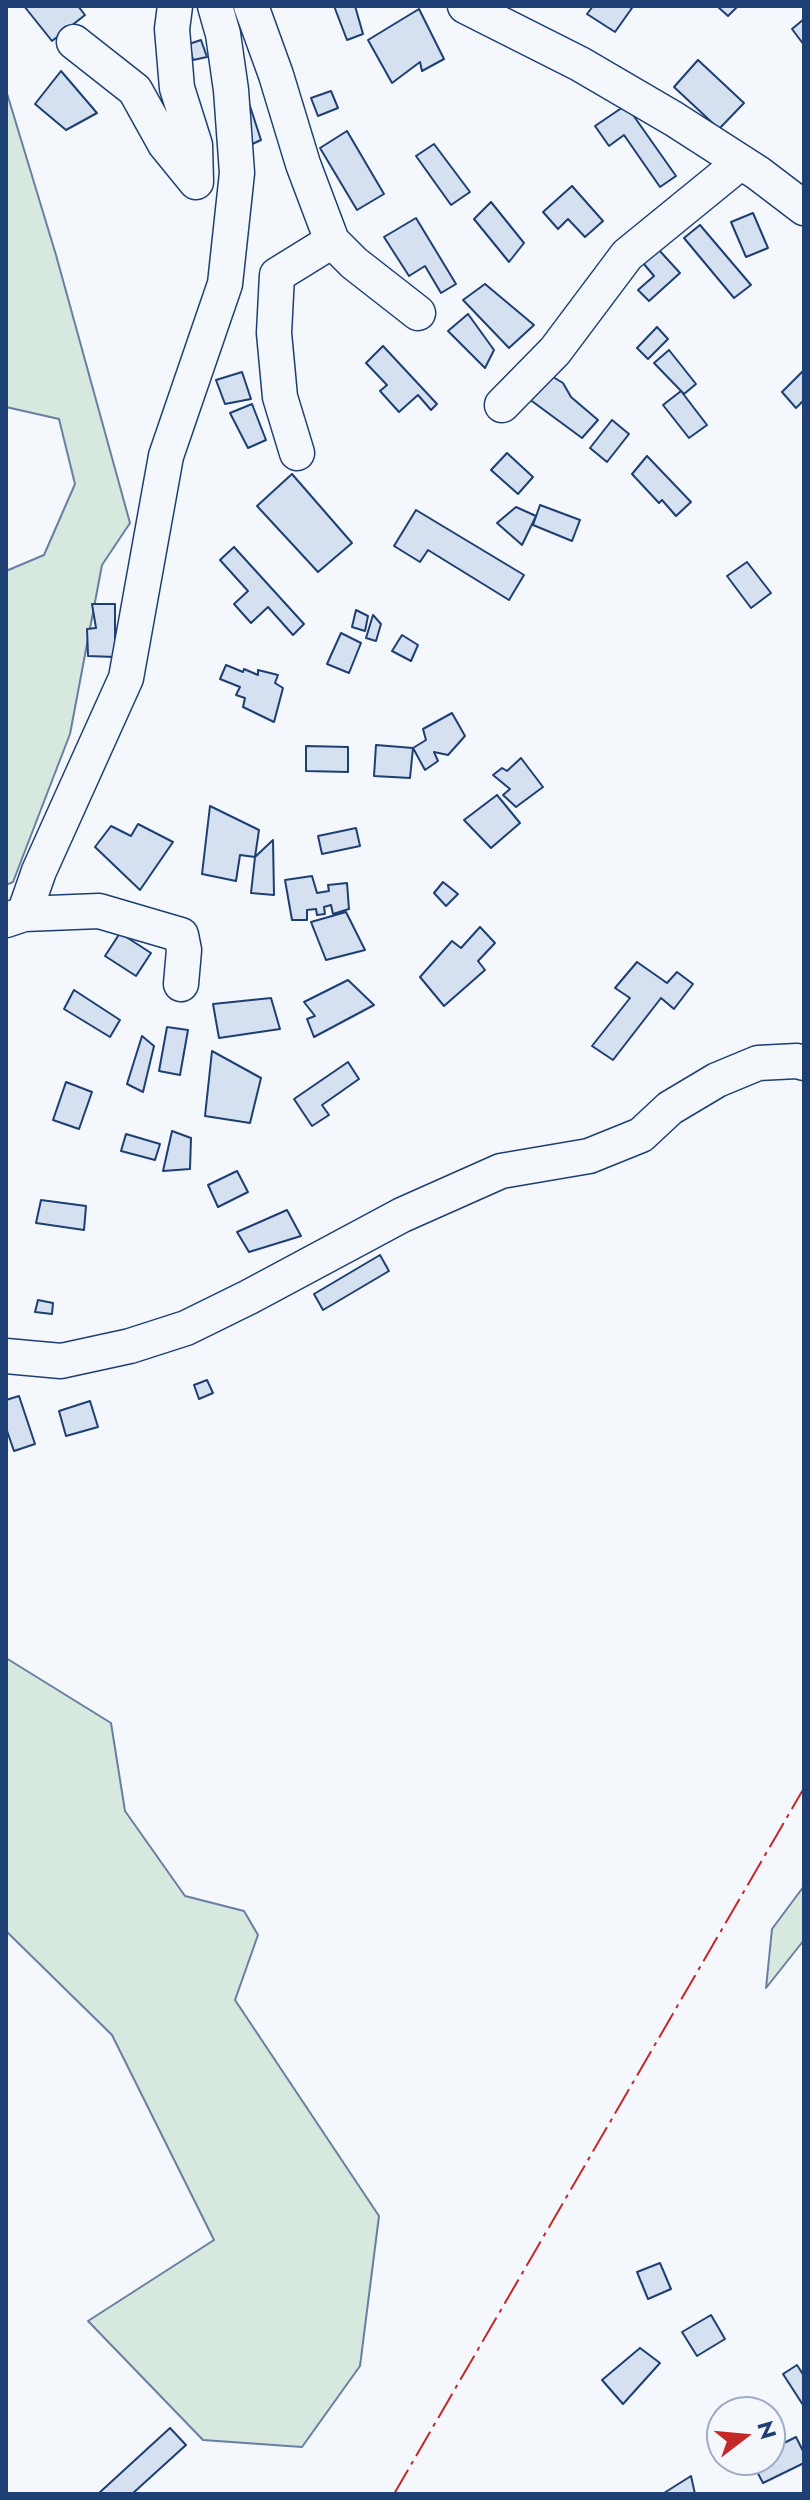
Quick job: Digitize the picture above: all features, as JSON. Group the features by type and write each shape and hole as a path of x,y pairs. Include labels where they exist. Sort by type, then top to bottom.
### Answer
{"street":[{"path":"74,42 135,90 165,144 196,182 195,145 177,88 172,29 175,6"},
{"path":"15,917 126,678 166,456 225,284 237,173 231,90 223,34 215,6"},
{"path":"251,6 332,241 354,263 418,313"},
{"path":"465,6 580,64 674,119 804,208"},
{"path":"502,405 555,351 627,255 741,162"},
{"path":"297,453 280,397 274,333 277,275 332,241"},
{"path":"15,917 99,911 181,935 184,950 181,984"},
{"path":"7,1340 111,1351 186,1328 402,1215 501,1171 589,1156 641,1135 670,1108 717,1080 758,1063 804,1063"}],"shaded area":[{"path":"6,90 56,255 130,523 102,565 70,734 13,882 6,885 6,571 44,555 75,484 59,419 6,407"},
{"path":"6,1658 111,1723 125,1811 185,1896 244,1911 258,1935 235,2000 379,2216 360,2366 302,2447 203,2440 88,2321 214,2240 112,2035 6,1931"},
{"path":"804,1886 804,1940 766,1988 772,1929"}],"building":[{"path":"24,6 78,6 85,15 52,41"},
{"path":"334,6 355,6 363,34 347,40"},
{"path":"593,6 632,8 615,32 587,14"},
{"path":"717,6 738,6 728,16"},
{"path":"419,9 444,59 422,71 420,62 392,83 368,40"},
{"path":"804,19 804,45 792,29"},
{"path":"201,40 207,57 193,60 189,44"},
{"path":"698,60 744,103 719,129 674,87"},
{"path":"61,71 97,113 66,130 35,104"},
{"path":"331,91 338,108 318,116 311,98"},
{"path":"248,100 261,140 235,152"},
{"path":"626,105 676,176 660,187 624,135 609,146 595,126"},
{"path":"347,131 384,194 357,210 320,148"},
{"path":"434,144 470,192 451,205 416,156"},
{"path":"572,186 603,221 585,237 568,219 558,229 543,212"},
{"path":"491,202 524,243 509,262 474,219"},
{"path":"753,213 768,248 746,257 731,222"},
{"path":"416,218 456,284 441,293 425,266 409,276 384,237"},
{"path":"700,225 751,285 734,298 684,238"},
{"path":"658,249 680,273 649,301 638,290 654,276 643,263"},
{"path":"485,284 534,325 509,348 463,300"},
{"path":"468,314 494,350 485,368 448,331"},
{"path":"657,327 668,339 648,359 637,348"},
{"path":"383,346 437,404 431,410 418,395 399,412 380,391 387,385 366,363"},
{"path":"669,350 696,384 684,394 654,363"},
{"path":"804,370 804,400 796,408 782,392"},
{"path":"242,372 251,399 225,404 216,380"},
{"path":"545,372 563,383 571,397 598,420 582,438 525,396"},
{"path":"681,391 707,425 689,438 663,405"},
{"path":"252,404 266,440 248,448 230,413"},
{"path":"612,420 629,434 607,462 590,448"},
{"path":"507,453 533,477 518,494 491,470"},
{"path":"647,456 691,502 676,516 632,474"},
{"path":"292,474 352,543 318,572 257,506"},
{"path":"540,505 580,520 572,541 533,525"},
{"path":"516,507 536,516 522,545 497,523"},
{"path":"416,510 524,575 509,600 428,550 420,562 394,546"},
{"path":"234,547 304,624 293,635 268,607 251,623 234,604 248,591 220,560"},
{"path":"747,562 771,593 751,608 727,576"},
{"path":"92,604 115,604 115,657 88,656 87,629 96,628"},
{"path":"356,610 368,616 365,631 352,627"},
{"path":"373,615 381,624 376,641 366,638"},
{"path":"341,633 361,643 349,673 327,664"},
{"path":"402,635 418,645 411,661 392,651"},
{"path":"226,665 258,675 258,670 278,675 275,683 283,688 274,722 243,707 245,698 236,695 240,687 220,679"},
{"path":"452,713 465,736 448,755 434,752 438,761 425,770 413,748 426,740 423,729"},
{"path":"376,745 413,748 410,778 374,776"},
{"path":"306,746 348,747 348,772 306,771"},
{"path":"521,758 543,787 516,807 503,795 510,789 493,775 502,768 507,771"},
{"path":"497,795 520,823 491,848 464,820"},
{"path":"210,806 259,830 255,857 240,855 236,881 202,874"},
{"path":"138,824 173,842 140,890 95,847 111,826 131,836"},
{"path":"356,828 360,846 322,854 318,836"},
{"path":"273,840 274,895 251,893 255,857"},
{"path":"312,876 317,893 329,891 328,885 347,883 349,909 333,914 331,905 324,907 325,914 317,915 316,909 307,910 307,920 292,920 285,880"},
{"path":"443,882 458,894 446,906 434,893"},
{"path":"346,912 365,950 326,960 311,922"},
{"path":"480,927 495,943 478,961 485,970 444,1006 420,977 452,941 461,948"},
{"path":"120,933 151,953 136,976 105,956"},
{"path":"637,962 667,983 677,972 693,984 674,1009 661,998 613,1060 592,1046 630,998 615,988"},
{"path":"348,980 374,1005 314,1037 307,1019 315,1016 304,1002"},
{"path":"74,990 120,1020 110,1037 64,1009"},
{"path":"271,998 280,1029 219,1038 213,1004"},
{"path":"167,1027 188,1030 180,1075 159,1071"},
{"path":"142,1036 154,1046 143,1092 127,1084"},
{"path":"212,1051 261,1078 250,1123 205,1116"},
{"path":"348,1062 359,1079 322,1105 329,1115 312,1126 294,1099"},
{"path":"66,1082 92,1092 79,1129 53,1120"},
{"path":"172,1131 191,1138 190,1169 163,1171"},
{"path":"126,1134 160,1144 155,1160 121,1151"},
{"path":"237,1171 248,1192 218,1207 208,1185"},
{"path":"41,1200 86,1206 84,1230 36,1223"},
{"path":"287,1210 301,1236 249,1252 237,1232"},
{"path":"380,1255 389,1271 323,1310 314,1294"},
{"path":"38,1300 53,1303 52,1314 35,1312"},
{"path":"207,1380 213,1393 199,1399 194,1385"},
{"path":"19,1396 35,1444 14,1451 6,1428 6,1400"},
{"path":"90,1401 98,1427 66,1436 59,1411"},
{"path":"660,2263 671,2289 648,2299 637,2272"},
{"path":"711,2315 725,2339 697,2356 682,2332"},
{"path":"640,2348 660,2363 623,2404 602,2380"},
{"path":"797,2365 804,2376 803,2405 783,2374"},
{"path":"170,2428 186,2445 132,2494 98,2494"},
{"path":"796,2437 804,2453 804,2463 786,2472 786,2442"},
{"path":"691,2476 695,2494 664,2494 664,2493"},
{"path":"759,2476 777,2476 763,2483"}],"power":[{"path":"394,2494 804,1788"}]}
